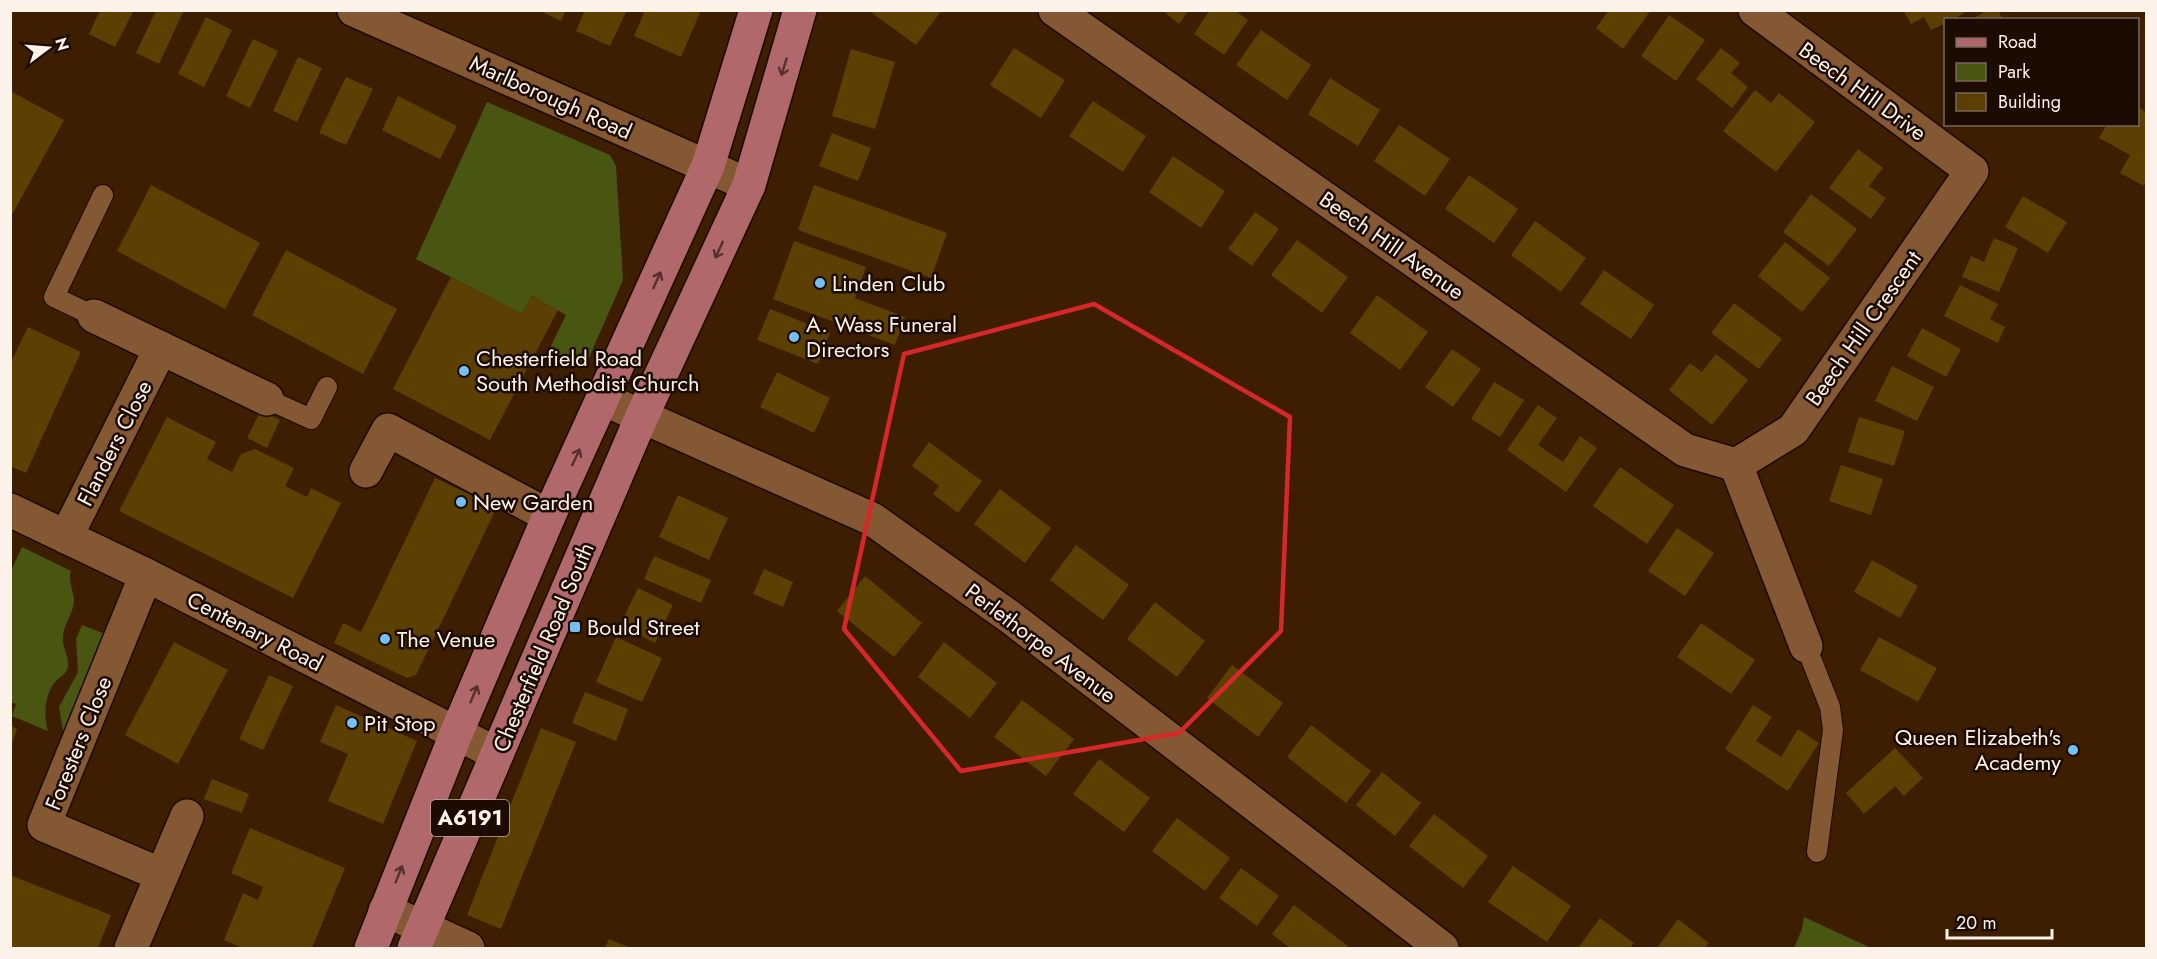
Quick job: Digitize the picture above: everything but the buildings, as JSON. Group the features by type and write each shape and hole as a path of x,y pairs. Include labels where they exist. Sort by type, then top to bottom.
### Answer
{"main road":[{"name":"Chesterfield Road South","path":"371,948 456,734 549,516 708,166 756,10"},
{"name":"Chesterfield Road South","path":"418,938 642,416 749,184 800,10"}],"street":[{"name":"Marlborough Road","path":"354,10 749,184"},
{"name":"Beech Hill Avenue","path":"1055,10 1685,450 1736,465"},
{"name":"Beech Hill Drive","path":"1755,10 1972,171"},
{"name":"Beech Hill Crescent","path":"1736,465 1793,430 1972,171"},
{"path":"94,316 267,399"},
{"name":"Flanders Close","path":"66,537 161,348"},
{"name":"Perlethorpe Avenue","path":"603,399 872,519 1010,617 1442,948"},
{"path":"366,471 388,430 549,516"},
{"path":"1736,465 1806,646"},
{"name":"Centenary Road","path":"10,510 146,575 497,754"},
{"name":"Foresters Close","path":"146,575 44,825 162,875"},
{"path":"131,948 187,816"},
{"path":"385,910 418,938 468,948"}],"lane":[{"path":"94,316 54,297 103,195"},
{"path":"267,399 311,419 327,387"},
{"path":"1806,646 1830,707 1833,730 1817,852"}],"highlighted area":[{"path":"1094,304 1290,417 1281,631 1179,733 961,771 844,629 904,354"}],"green space":[{"path":"487,102 610,155 616,166 623,280 584,369 549,350 566,315 532,296 522,314 416,259"},
{"path":"22,547 71,571 74,603 63,638 68,668 51,687 49,693 46,713 48,731 12,716 16,704 10,702 11,571"},
{"path":"82,625 105,634 64,737 59,707 78,672 76,639"},
{"path":"1804,917 1871,948 1794,948"}],"place":[{"name":"Linden Club","path":"820,283"},
{"name":"A. Wass Funeral Directors","path":"794,337"},
{"name":"Chesterfield Road South Methodist Church","path":"464,371"},
{"name":"New Garden","path":"461,502"},
{"name":"Bould Street","path":"575,627"},
{"name":"The Venue","path":"385,639"},
{"name":"Pit Stop","path":"352,723"},
{"name":"Queen Elizabeth's Academy","path":"2073,750"}]}
